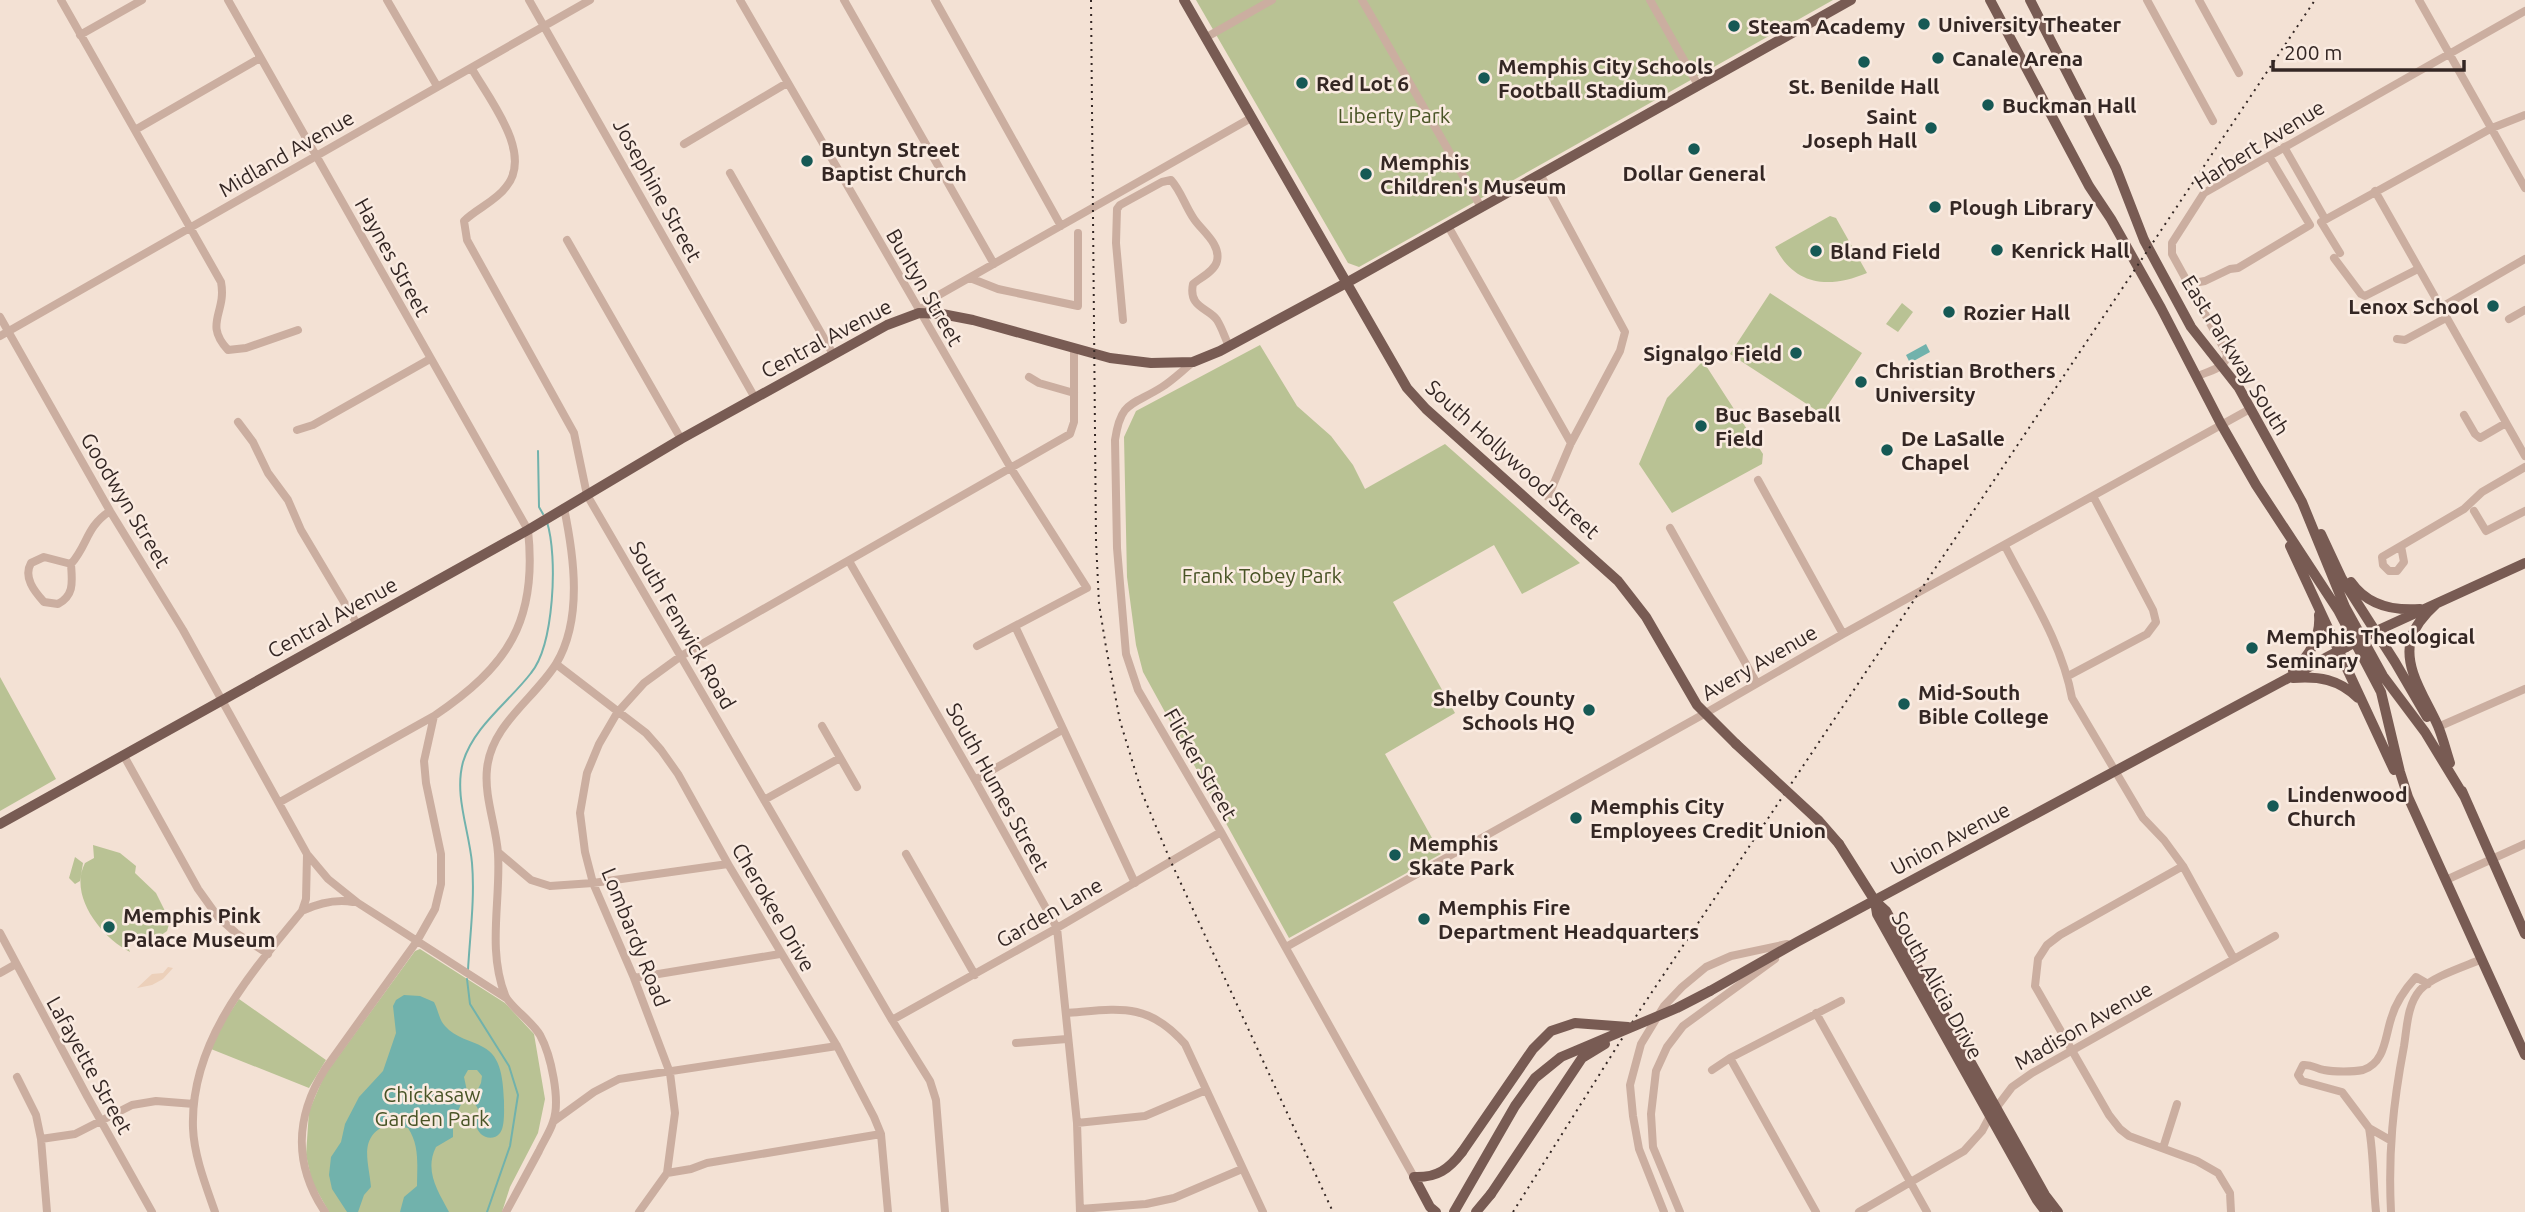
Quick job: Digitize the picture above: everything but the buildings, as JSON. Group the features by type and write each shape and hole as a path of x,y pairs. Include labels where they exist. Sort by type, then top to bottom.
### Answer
{"main road":[{"name":"South Hollywood Street","path":"1184,0 1407,388 1426,410 1618,581 1646,617 1704,714 1819,821 1839,844 1875,901"},
{"name":"Central Avenue","path":"0,824 528,530 681,439 887,325 919,313 942,314 1110,358 1151,363 1193,362 1229,346 1348,282 1851,0"},
{"name":"East Parkway South","path":"1990,0 2090,186 2198,376 2221,424 2276,517 2327,591 2381,692 2399,772 2408,797"},
{"name":"East Parkway South","path":"2030,0 2116,168 2144,240 2191,327 2223,366 2250,408 2302,502 2334,586 2345,607 2384,676 2425,732 2464,796"},
{"path":"2302,502 2357,591 2382,606 2408,610 2431,606"},
{"path":"2276,517 2317,604 2342,648 2362,702 2525,1055"},
{"path":"2326,542 2342,579 2373,633 2416,698 2451,764"},
{"name":"Union Avenue","path":"1454,1212 1515,1106 1535,1078 1561,1057 1710,991 2342,648 2525,563"},
{"path":"2286,678 2302,663 2318,634 2317,604"},
{"path":"2431,606 2411,638 2409,653 2412,670 2525,933"},
{"path":"2286,678 2322,677 2338,682 2362,702"},
{"name":"South Alicia Drive","path":"1875,901 1877,914 2007,1136"},
{"path":"1436,1212 1430,1207 1415,1177 1440,1173 1453,1163 1533,1049 1551,1031 1575,1023 1631,1027"},
{"path":"1476,1212 1492,1194 1582,1058 1631,1027"},
{"path":"2007,1136 2037,1200 2046,1212"},
{"path":"2007,1136 2058,1212"}],"street":[{"path":"61,0 221,282 223,295 215,326 217,338 228,350 246,348 298,330"},
{"path":"80,34 142,0"},
{"name":"Haynes Street","path":"228,0 528,530"},
{"path":"387,0 437,86"},
{"name":"Josephine Street","path":"529,0 755,398"},
{"name":"Midland Avenue","path":"4,333 590,0"},
{"name":"Buntyn Street","path":"740,0 919,313 1012,470 1087,588 1015,626"},
{"path":"844,0 994,264"},
{"path":"935,0 1061,226"},
{"path":"1205,38 1272,0"},
{"path":"1362,0 1481,207"},
{"path":"1650,0 1698,85"},
{"path":"2147,0 2213,121"},
{"path":"2199,0 2239,73"},
{"path":"2420,0 2525,188"},
{"name":"Harbert Avenue","path":"2223,366 2227,354 2172,254 2172,243 2204,193 2525,11"},
{"path":"135,130 260,58"},
{"name":"South Fenwick Road","path":"472,69 507,129 514,148 515,171 506,188 464,221 467,240 574,433 587,495 930,1081 936,1100 945,1212"},
{"path":"684,144 787,83"},
{"path":"2323,220 2493,128 2525,115"},
{"path":"919,313 930,300 1251,118"},
{"path":"2284,147 2323,220 2337,256 2361,295 2365,296 2418,269"},
{"path":"2188,284 2206,281 2238,268 2310,225 2269,156"},
{"path":"730,173 833,354"},
{"path":"1540,174 1625,332 1620,351 1571,443 1548,497"},
{"path":"1123,320 1115,243 1118,209 1120,205 1162,182 1171,180 1216,250 1214,267 1193,284 1192,290 1199,307 1216,317 1229,346"},
{"path":"2375,191 2525,456"},
{"path":"1448,226 1571,443"},
{"path":"970,278 998,289 1078,306 1077,233"},
{"path":"567,240 681,439"},
{"path":"2440,308 2525,259"},
{"path":"2509,319 2525,310"},
{"name":"Goodwyn Street","path":"0,317 4,333 183,630 307,854"},
{"path":"2397,339 2405,340 2446,318"},
{"path":"1029,377 1039,383 1074,393 1074,349"},
{"path":"297,430 313,425 430,359"},
{"name":"Flicker Street","path":"1193,362 1163,387 1126,406 1117,423 1117,548 1126,654 1138,690 1415,1177"},
{"path":"2198,376 2223,366"},
{"name":"Lombardy Road","path":"639,1212 667,1173 675,1114 670,1073 634,978 593,883 585,852 580,813 587,773 599,744 617,713 644,683 681,656 1012,470 1070,433 1074,422 1074,393"},
{"name":"Avery Avenue","path":"1286,947 2250,408"},
{"path":"2464,415 2480,438 2506,423"},
{"path":"238,422 253,442 268,473 288,500 301,530 357,624"},
{"path":"2401,546 2464,509 2482,492 2525,467"},
{"path":"1758,480 1843,634"},
{"path":"2068,676 2147,634 2156,622 2153,610 2093,496"},
{"path":"506,998 498,965 494,930 498,852 486,770 492,746 504,727 556,664 568,635 573,601 571,539 564,508"},
{"path":"71,564 44,557 31,563 27,571 29,580 44,602 58,604 70,594 71,564 93,524 110,510"},
{"path":"2474,511 2486,531 2525,511"},
{"path":"1670,528 1756,682"},
{"path":"280,802 434,716 464,696 490,673 509,646 525,611 530,579 528,530"},
{"path":"2004,546 2057,646 2073,698 2143,818 2183,866 2234,959"},
{"name":"South Humes Street","path":"849,561 975,780 1056,928 1077,1123 1080,1210"},
{"path":"977,646 1015,626 1135,883"},
{"name":"Cherokee Drive","path":"556,664 646,733 678,774 780,954 837,1046 881,1134 888,1212"},
{"path":"2438,727 2525,689"},
{"path":"325,1212 306,1177 301,1145 304,1114 311,1091 333,1056 417,941 435,909 441,884 441,854 424,761 434,716"},
{"path":"822,726 857,787"},
{"path":"975,780 1062,730"},
{"path":"124,756 198,889 218,917 236,933 268,954"},
{"path":"764,800 840,758"},
{"name":"Garden Lane","path":"892,1020 975,975 1221,832"},
{"path":"2446,880 2525,844"},
{"path":"498,852 531,880 550,887 728,864"},
{"path":"307,854 328,879 358,903 506,998 522,1013 539,1033 552,1062 554,1121"},
{"path":"215,1212 197,1155 193,1130 194,1104 202,1061 213,1035 232,1004 302,911 307,890 307,854"},
{"path":"906,854 975,975"},
{"path":"2183,866 2060,935 2047,945 2038,959 2035,986 2119,1129 2136,1139 2206,1165 2218,1173 2230,1192 2231,1212"},
{"path":"302,911 333,901 358,903"},
{"name":"Lafayette Street","path":"0,933 100,1121 152,1212"},
{"name":"Madison Avenue","path":"1859,1212 1965,1151 2012,1087 2072,1049 2275,936"},
{"path":"1680,1212 1653,1147 1651,1114 1656,1071 1667,1047 1683,1026 1797,942"},
{"path":"1664,1212 1639,1149 1633,1116 1630,1085 1641,1044 1664,1006 1682,986 1706,967 1731,956 1797,942"},
{"path":"634,978 780,954"},
{"path":"2392,1212 2390,1140 2393,1102 2409,1012 2420,990 2428,984 2482,959"},
{"path":"0,973 16,964"},
{"path":"2390,1140 2369,1128 2342,1092 2302,1081 2298,1075 2299,1070 2303,1065 2309,1064 2324,1070 2361,1070 2371,1065 2384,1047 2391,1017 2408,985 2416,977 2428,984"},
{"path":"1712,1070 1841,1000"},
{"path":"1066,1013 1116,1010 1141,1012 1168,1026 1185,1044 1263,1212"},
{"path":"1816,1013 1927,1212"},
{"path":"1016,1043 1067,1039"},
{"path":"506,1212 554,1121 594,1092 619,1079 837,1046"},
{"path":"1730,1058 1816,1212"},
{"path":"17,1077 36,1115 41,1139 47,1212"},
{"path":"1077,1123 1145,1116 1170,1108 1206,1090"},
{"path":"41,1139 75,1134 132,1105 156,1101 194,1104"},
{"path":"2163,1148 2177,1104"},
{"path":"1633,1116 1651,1114"},
{"path":"2369,1128 2376,1212"},
{"path":"667,1173 707,1163 881,1134"},
{"path":"1080,1210 1146,1204 1174,1198 1242,1169"}],"green space":[{"name":"Liberty Park","path":"1196,0 1833,0 1359,267 1348,263"},
{"name":"Bland Field","path":"1830,216 1836,218 1867,273 1839,281 1814,281 1792,270 1783,260 1775,247"},
{"name":"Signalgo Field","path":"1770,293 1862,353 1822,414 1730,354"},
{"path":"1902,303 1913,312 1898,332 1886,324"},
{"name":"Frank Tobey Park","path":"1260,345 1297,406 1331,436 1353,465 1365,489 1445,444 1580,563 1522,594 1494,545 1393,602 1455,713 1385,754 1441,854 1289,938 1143,672 1136,645 1127,577 1124,437 1136,411"},
{"name":"Buc Baseball Field","path":"1703,361 1763,454 1762,464 1672,513 1639,464 1667,398"},
{"path":"0,677 56,779 0,811"},
{"path":"93,845 120,853 136,866 135,873 156,893 170,921 167,931 147,945 143,939 134,940 128,947 130,952 109,937 91,915 84,902 81,876 85,863 94,858"},
{"path":"75,857 83,863 80,881 75,884 69,878"},
{"name":"Chickasaw Garden Park","path":"420,949 505,1003 534,1034 545,1099 538,1133 510,1187 502,1212 329,1212 312,1182 306,1155 309,1111 324,1076 415,951"},
{"path":"239,999 326,1060 309,1088 211,1049 223,1023"}],"shaded area":[{"path":"168,967 173,968 163,979 137,988 152,974 163,973"}],"water":[{"path":"1926,344 1930,352 1910,363 1906,355"},
{"path":"404,995 420,996 434,1002 441,1021 449,1030 483,1047 494,1057 503,1086 503,1127 497,1136 489,1138 479,1132 476,1119 479,1118 479,1111 473,1099 482,1076 477,1070 468,1070 464,1077 467,1091 453,1122 453,1137 436,1147 431,1164 434,1181 449,1212 400,1212 404,1197 417,1186 416,1149 408,1128 389,1124 372,1135 369,1143 367,1159 371,1187 364,1195 358,1212 347,1212 332,1189 329,1175 331,1157 341,1142 345,1124 359,1097 383,1071 396,1033 393,1006 396,1000"}],"waterway":[{"path":"538,451 539,507 543,514"},
{"path":"468,970 473,876 461,800 463,762 475,737 531,673 545,643 553,578 547,522"},
{"path":"467,979 470,1004 509,1066 518,1095 510,1146 487,1212"}],"railway":[{"path":"1091,0 1096,541 1099,604 1120,721 1142,793 1171,862 1333,1212"},
{"path":"1513,1212 1640,1010 2315,0"}],"place":[{"name":"University Theater","path":"1924,24"},
{"name":"Steam Academy","path":"1734,26"},
{"name":"Canale Arena","path":"1938,58"},
{"name":"St. Benilde Hall","path":"1864,62"},
{"name":"Memphis City Schools Football Stadium","path":"1484,78"},
{"name":"Red Lot 6","path":"1302,83"},
{"name":"Buckman Hall","path":"1988,105"},
{"name":"Saint Joseph Hall","path":"1931,128"},
{"name":"Dollar General","path":"1694,149"},
{"name":"Buntyn Street Baptist Church","path":"807,161"},
{"name":"Memphis Children's Museum","path":"1366,174"},
{"name":"Plough Library","path":"1935,207"},
{"name":"Kenrick Hall","path":"1997,250"},
{"name":"Bland Field","path":"1816,251"},
{"name":"Lenox School","path":"2493,306"},
{"name":"Rozier Hall","path":"1949,312"},
{"name":"Signalgo Field","path":"1796,353"},
{"name":"Christian Brothers University","path":"1861,382"},
{"name":"Buc Baseball Field","path":"1701,426"},
{"name":"De LaSalle Chapel","path":"1887,450"},
{"name":"Memphis Theological Seminary","path":"2252,648"},
{"name":"Mid-South Bible College","path":"1904,704"},
{"name":"Shelby County Schools HQ","path":"1589,710"},
{"name":"Lindenwood Church","path":"2273,806"},
{"name":"Memphis City Employees Credit Union","path":"1576,818"},
{"name":"Memphis Skate Park","path":"1395,855"},
{"name":"Memphis Fire Department Headquarters","path":"1424,919"},
{"name":"Memphis Pink Palace Museum","path":"109,927"}]}
